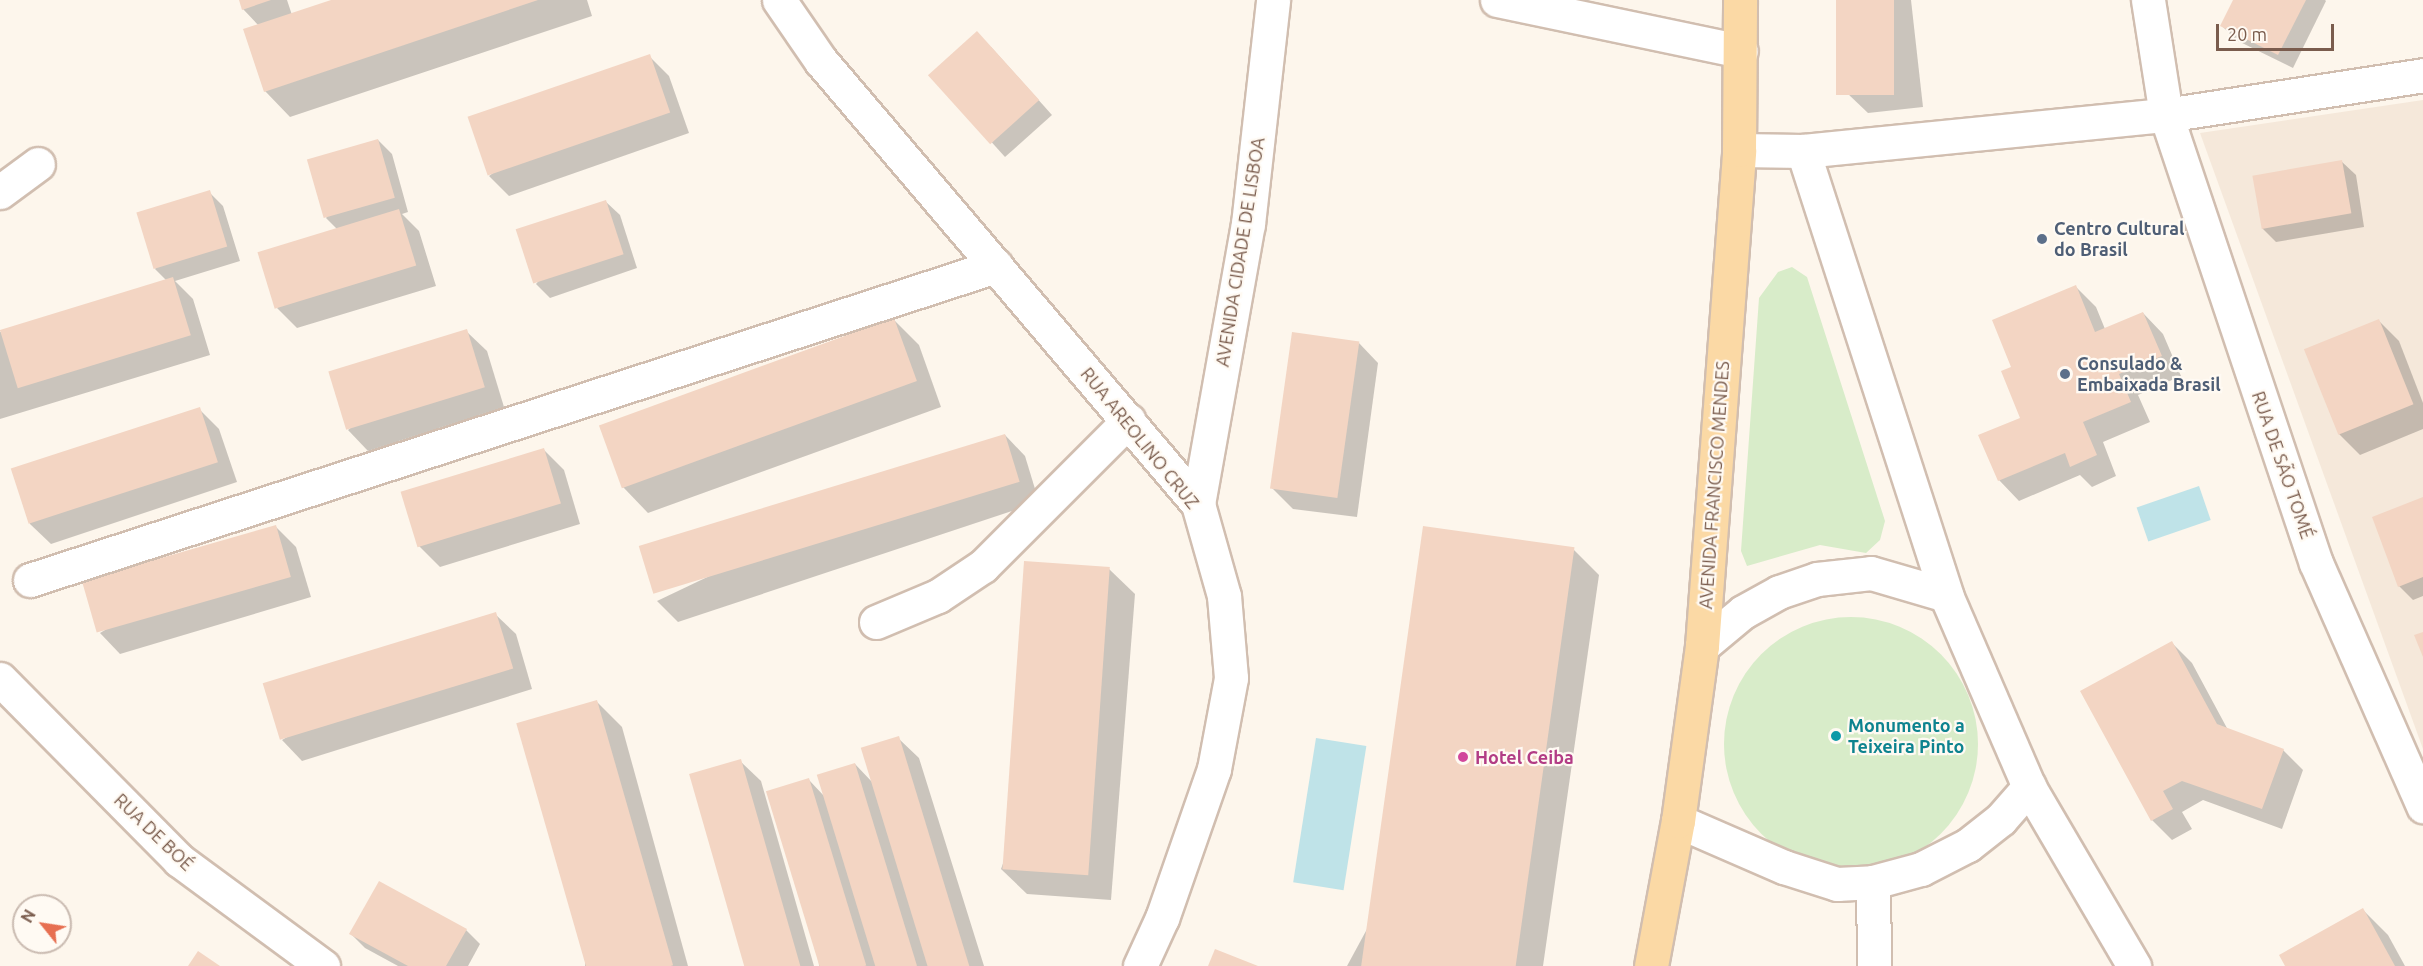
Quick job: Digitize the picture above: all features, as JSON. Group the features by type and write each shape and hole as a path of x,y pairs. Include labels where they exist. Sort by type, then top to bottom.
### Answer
{"main road":[{"name":"AVENIDA FRANCISCO MENDES","path":"1651,966 1678,821 1702,646 1739,150 1740,0"}],"street":[{"name":"RUA AREOLINO CRUZ","path":"780,0 820,61 1129,420 1198,504 1224,597 1231,678 1214,769 1162,918 1140,966"},
{"name":"AVENIDA CIDADE DE LISBOA","path":"1198,504 1248,224 1273,0"},
{"path":"1497,0 1741,51"},
{"name":"RUA DE SÃO TOMÉ","path":"2148,0 2166,115 2316,563 2423,806"},
{"path":"1739,150 1803,151 2166,115 2423,75"},
{"path":"1803,151 1946,595 2029,787 2134,966"},
{"path":"0,192 38,164"},
{"path":"30,580 996,266"},
{"path":"876,622 938,596 983,566 1129,420"},
{"path":"1702,646 1743,612 1779,592 1817,579 1871,573 1946,595"},
{"name":"RUA DE BOÉ","path":"0,679 179,860 323,966"},
{"path":"1678,821 1748,852 1837,884 1873,882 1921,869 1968,845 2001,819 2029,787"},
{"path":"1873,882 1874,966"}],"shaded area":[{"path":"2423,100 2423,749 2200,133"}],"green space":[{"path":"1792,267 1807,277 1885,521 1880,540 1866,553 1820,545 1747,566 1741,551 1759,298 1778,272"},
{"path":"1851,617 1876,620 1900,627 1922,638 1941,654 1957,673 1968,695 1975,719 1978,744 1975,769 1968,793 1957,815 1941,834 1922,850 1900,861 1876,868 1851,871 1826,868 1802,861 1780,850 1761,834 1745,815 1734,793 1727,769 1724,744 1727,719 1734,695 1745,673 1761,654 1780,638 1802,627 1826,620"}],"water":[{"path":"2199,486 2211,520 2148,542 2137,507"},
{"path":"1316,738 1366,746 1344,890 1293,882"}],"building":[{"path":"239,0 271,0 242,10"},
{"path":"331,0 538,0 264,92 243,29"},
{"path":"1836,0 1894,0 1894,95 1836,95"},
{"path":"2233,0 2306,0 2278,55 2220,26"},
{"path":"977,31 1039,100 990,144 928,75"},
{"path":"650,54 670,113 488,175 468,117"},
{"path":"378,139 395,198 324,218 307,159"},
{"path":"2342,160 2351,213 2262,229 2252,176"},
{"path":"210,190 227,246 154,269 136,213"},
{"path":"606,200 624,254 533,284 516,229"},
{"path":"399,209 416,265 275,309 257,252"},
{"path":"173,277 191,335 18,388 0,330"},
{"path":"2076,285 2095,332 2143,312 2162,356 2119,374 2131,402 2083,422 2097,455 2070,467 2065,453 1998,481 1978,435 2020,418 2001,371 2011,367 1992,320"},
{"path":"894,318 917,381 622,488 599,425"},
{"path":"2379,319 2413,404 2338,435 2304,349"},
{"path":"467,329 485,387 346,430 328,371"},
{"path":"1292,332 1359,341 1337,498 1270,488"},
{"path":"200,407 218,462 29,524 11,468"},
{"path":"1005,434 1020,482 653,594 639,546"},
{"path":"544,448 561,503 418,547 401,492"},
{"path":"2423,497 2423,577 2398,587 2372,517"},
{"path":"276,525 291,577 97,633 82,581"},
{"name":"Hotel Ceiba","path":"1423,526 1575,547 1516,966 1361,966"},
{"path":"1024,561 1110,567 1088,875 1002,869"},
{"path":"496,612 513,668 280,740 263,683"},
{"path":"2423,632 2423,657 2414,635"},
{"path":"2172,641 2217,724 2284,749 2262,809 2182,781 2163,791 2173,809 2151,821 2080,691"},
{"path":"597,700 673,965 586,966 516,723"},
{"path":"899,736 969,966 927,966 861,748"},
{"path":"741,759 800,966 744,966 689,774"},
{"path":"855,763 917,966 875,966 817,775"},
{"path":"809,778 866,965 819,966 766,791"},
{"path":"379,881 467,929 446,966 408,966 349,934"},
{"path":"2363,908 2395,966 2285,966 2279,955"},
{"path":"1215,949 1258,966 1208,966"},
{"path":"198,951 220,966 188,966"}],"place":[{"name":"Centro Cultural do Brasil","path":"2042,239"},
{"name":"Consulado & Embaixada Brasil","path":"2065,374"},
{"name":"Monumento a Teixeira Pinto","path":"1836,736"},
{"name":"Hotel Ceiba","path":"1463,757"}]}
